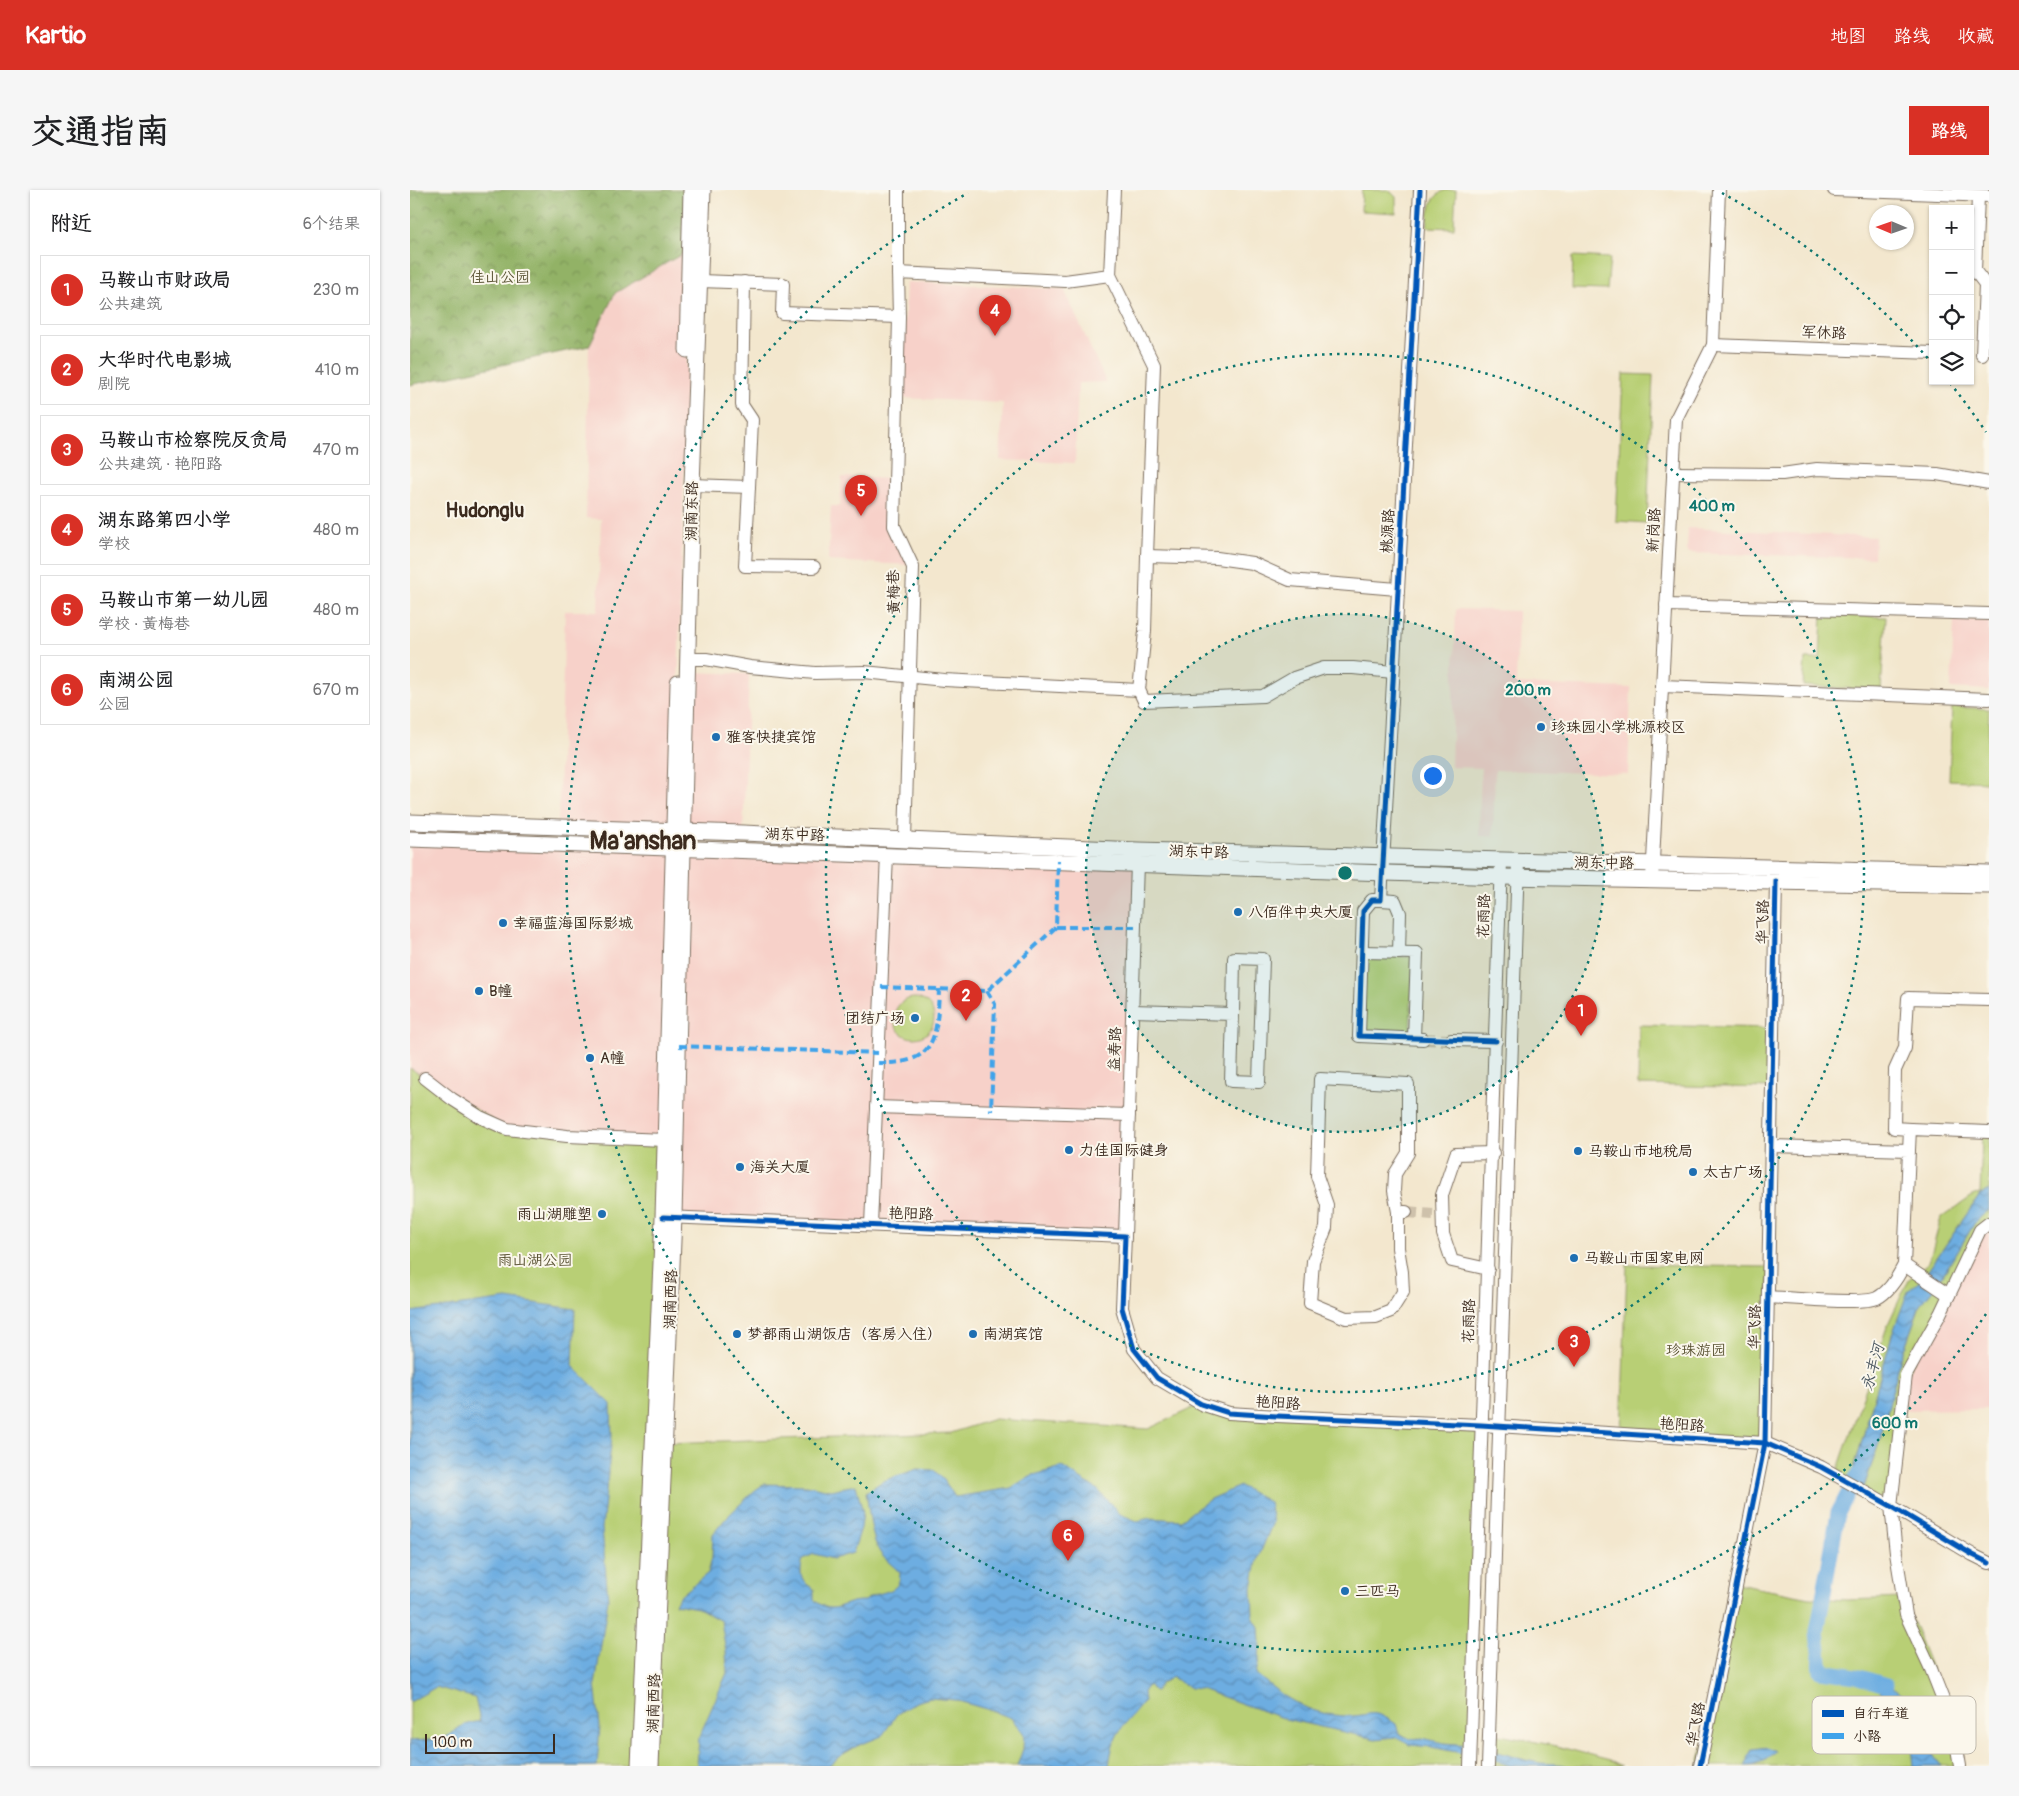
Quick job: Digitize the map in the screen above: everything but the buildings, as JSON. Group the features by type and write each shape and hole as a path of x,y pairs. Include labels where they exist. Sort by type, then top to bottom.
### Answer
{"main road":[{"path":"679,848 691,190"},
{"name":"湖南东路","path":"680,831 689,659 692,485 703,190"},
{"name":"湖东中路","path":"410,822 1138,850 1989,873"},
{"name":"湖东中路","path":"410,839 1501,877 1989,886"},
{"name":"湖南西路","path":"639,1766 668,1217 664,1140 679,848"},
{"name":"湖南西路","path":"651,1766 679,848"}],"street":[{"path":"898,190 898,273 1065,281 1110,274"},
{"path":"1114,190 1110,274 1154,365 1145,631 1139,690 1144,701 1263,696 1294,678 1324,668 1353,668 1393,672"},
{"name":"桃源路","path":"1380,900 1420,190"},
{"name":"新岗路","path":"1652,880 1676,419 1714,345 1719,190"},
{"path":"1834,190 1976,194 1975,271 1985,284 1980,355"},
{"name":"黄梅巷","path":"898,273 894,526 913,567 905,840"},
{"path":"700,281 783,284 782,313 898,318"},
{"path":"744,282 742,406 752,420 745,566 814,567"},
{"name":"军休路","path":"1714,345 1929,353"},
{"path":"1673,473 1782,474 1817,468 1937,474 1989,483"},
{"path":"692,485 749,487"},
{"path":"1147,556 1218,558 1252,564 1290,580 1397,590"},
{"path":"1666,606 1989,614"},
{"path":"689,659 706,659 750,667 815,673 864,672 909,677 1139,690"},
{"path":"1662,686 1989,699"},
{"path":"871,1225 887,855"},
{"name":"花雨路","path":"1470,1766 1502,861"},
{"path":"1488,1766 1518,861"},
{"name":"益寿路","path":"1126,1236 1137,863"},
{"name":"华飞路","path":"1700,1766 1765,1443 1776,882"},
{"path":"1361,952 1399,953 1417,953 1419,1039 1359,1036 1361,952 1363,912 1372,900 1395,901 1400,912 1399,953"},
{"path":"1234,958 1263,959 1259,1082 1231,1081 1233,1014 1234,958"},
{"path":"1893,1149 1895,1070 1905,1048 1908,998 1989,1000"},
{"path":"1133,1011 1233,1014"},
{"path":"1451,1040 1496,1041"},
{"path":"426,1078 480,1118 507,1129 567,1136 664,1140"},
{"path":"1320,1079 1408,1084 1408,1153 1395,1174 1394,1191 1402,1212 1398,1248 1402,1272 1402,1292 1392,1311 1376,1317 1346,1318 1310,1303 1312,1261 1326,1228 1327,1205 1317,1176 1320,1079"},
{"path":"876,1108 1129,1115"},
{"path":"1894,1128 1989,1132"},
{"path":"1768,1297 1849,1300 1877,1298 1894,1284 1904,1265 1910,1129"},
{"path":"1771,1146 1909,1150"},
{"path":"1488,1269 1452,1261 1438,1213 1456,1154 1493,1153"},
{"name":"艳阳路","path":"668,1217 1126,1236 1122,1308 1134,1349 1157,1378 1201,1404 1229,1413 1376,1422 1499,1426 1765,1443 1821,1467 1973,1555 1989,1562"},
{"path":"1942,1696 1906,1615 1891,1506 1906,1374 1949,1295 1980,1230 1989,1223"},
{"path":"1904,1265 1949,1295"}],"shaded area":[{"path":"690,250 674,831 558,827 565,611 598,611 601,519 586,518 589,346 615,293"},
{"path":"906,282 1064,289 1106,382 1078,383 1075,463 1000,460 1003,403 902,398"},
{"path":"842,477 893,479 892,527 910,565 828,561 831,506 840,506"},
{"path":"1688,528 1875,537 1874,558 1687,553"},
{"name":"珍珠园小学桃源校区","path":"1456,609 1518,611 1516,684 1631,688 1628,774 1495,770 1493,837 1479,836 1481,768 1451,767"},
{"path":"1954,620 1989,621 1989,690 1951,688"},
{"path":"689,672 749,674 743,833 685,831"},
{"path":"410,839 674,851 664,1140 507,1129 410,1068"},
{"path":"684,848 1137,863 1125,1236 674,1217"},
{"path":"1989,1223 1989,1409 1902,1410 1906,1375"}],"green space":[{"name":"佳山公园","path":"410,190 691,190 689,250 615,293 589,346 410,385"},
{"path":"1362,190 1389,190 1396,197 1396,213 1361,211"},
{"path":"1445,190 1456,190 1454,228 1427,227 1429,211 1433,201"},
{"path":"1573,256 1610,258 1607,290 1572,289"},
{"path":"1623,374 1653,375 1647,523 1616,521"},
{"path":"1822,615 1886,617 1881,690 1803,686 1805,659 1820,659"},
{"path":"1952,707 1989,709 1987,782 1949,780"},
{"path":"1365,956 1413,957 1410,1033 1362,1031"},
{"path":"918,998 925,1001 931,1007 934,1018 933,1026 925,1035 918,1038 910,1038 903,1035 895,1026 894,1014 897,1007 906,999"},
{"path":"1639,1025 1773,1028 1772,1088 1638,1085"},
{"name":"雨山湖公园","path":"410,1068 507,1129 664,1140 639,1766 410,1766"},
{"path":"1982,1137 1989,1137 1989,1190 1980,1195 1923,1278 1892,1335 1850,1483 1836,1475 1888,1324 1909,1279 1929,1262 1941,1218 1974,1195 1980,1194"},
{"path":"1989,1210 1989,1224 1906,1375 1891,1506 1863,1490 1880,1440 1900,1361 1920,1305 1936,1286 1976,1221"},
{"name":"珍珠游园","path":"1627,1265 1769,1267 1765,1443 1621,1433"},
{"path":"1201,1404 1277,1416 1481,1425 1470,1766 651,1766 665,1443 951,1433 994,1419 1148,1429"},
{"path":"1737,1584 1810,1598 1847,1600 1903,1598 1940,1696 1812,1696 1812,1754 1957,1754 1960,1766 1699,1766"},
{"path":"1489,1733 1552,1745 1610,1760 1622,1766 1488,1766"}],"water":[{"path":"1989,1190 1989,1210 1976,1221 1936,1286 1920,1305 1900,1361 1880,1440 1863,1490 1850,1483 1892,1335 1908,1291 1923,1278 1980,1195"},
{"path":"507,1299 575,1309 573,1366 611,1404 612,1436 602,1528 608,1599 595,1685 600,1726 597,1766 410,1766 410,1741 443,1739 463,1725 480,1721 475,1698 436,1687 410,1702 410,1312"},
{"path":"1062,1467 1098,1490 1120,1514 1137,1521 1150,1518 1181,1520 1210,1499 1240,1486 1269,1502 1273,1522 1257,1561 1252,1588 1253,1617 1259,1627 1260,1643 1256,1674 1287,1697 1307,1708 1331,1715 1381,1715 1396,1724 1399,1733 1410,1739 1422,1738 1444,1743 1471,1745 1471,1755 1410,1745 1397,1737 1375,1739 1285,1719 1201,1689 1190,1688 1172,1677 1161,1683 1155,1692 1148,1685 1143,1692 1144,1701 1117,1736 1109,1766 1017,1766 1023,1749 1024,1734 1011,1718 955,1700 930,1698 916,1702 897,1714 882,1736 857,1746 840,1756 829,1766 697,1766 699,1737 727,1673 726,1651 721,1621 698,1608 675,1604 679,1597 708,1573 712,1557 713,1534 726,1518 754,1491 764,1484 807,1485 830,1490 856,1485 863,1513 861,1528 853,1553 833,1559 814,1554 803,1559 802,1564 801,1573 803,1580 814,1589 814,1600 828,1608 833,1608 856,1601 864,1601 893,1589 899,1581 900,1573 883,1557 878,1548 869,1516 866,1492 883,1481 917,1469 934,1470 944,1480 955,1497 1011,1488 1030,1476"},
{"path":"1886,1685 1902,1696 1884,1696 1880,1693"},
{"path":"1767,1747 1775,1751 1768,1758 1762,1763 1745,1766 1752,1749"},
{"path":"1489,1749 1533,1762 1567,1766 1512,1766 1488,1759"},
{"path":"1912,1754 1934,1754 1941,1766 1913,1766"}],"waterway":[{"name":"永丰河","path":"1858,1474 1838,1513 1817,1632 1821,1671 1856,1676 1886,1685"}],"tunnel":[{"path":"1423,1039 1451,1040"},
{"path":"1406,1212 1433,1214"}],"marked path":[{"path":"881,987 987,991 1056,927 1058,860"},
{"path":"1056,927 1135,927"},
{"path":"878,1063 912,1059 930,1045 937,1022 939,989"},
{"path":"987,991 995,1004 991,1111"},
{"path":"679,1046 878,1053"}],"cycle path":[{"path":"1420,190 1381,900 1372,900 1363,911 1359,1036 1496,1041"},
{"path":"1700,1766 1765,1443 1776,881"},
{"path":"663,1217 1125,1236 1122,1308 1134,1349 1157,1378 1201,1404 1229,1413 1481,1425 1765,1443 1821,1467 1989,1563"}],"place":[{"name":"湖东路第四小学","path":"995,336"},
{"name":"马鞍山市第一幼儿园","path":"861,516"},
{"name":"珍珠园小学桃源校区","path":"1541,727"},
{"name":"雅客快捷宾馆","path":"716,737"},
{"name":"八佰伴中央大厦","path":"1238,912"},
{"name":"幸福蓝海国际影城","path":"503,923"},
{"name":"B幢","path":"479,991"},
{"name":"团结广场","path":"915,1018"},
{"name":"大华时代电影城","path":"966,1021"},
{"name":"马鞍山市财政局","path":"1581,1036"},
{"name":"A幢","path":"590,1058"},
{"name":"力佳国际健身","path":"1069,1150"},
{"name":"马鞍山市地税局","path":"1578,1151"},
{"name":"海关大厦","path":"740,1167"},
{"name":"太古广场","path":"1693,1172"},
{"name":"雨山湖雕塑","path":"602,1214"},
{"name":"马鞍山市国家电网","path":"1574,1258"},
{"name":"梦都雨山湖饭店（客房入住）","path":"737,1334"},
{"name":"南湖宾馆","path":"973,1334"},
{"name":"马鞍山市检察院反贪局","path":"1574,1367"},
{"name":"南湖公园","path":"1068,1561"},
{"name":"三匹马","path":"1345,1591"}],"district":[{"name":"Hudonglu","path":"485,510"},
{"name":"Ma'anshan","path":"643,841"}]}
